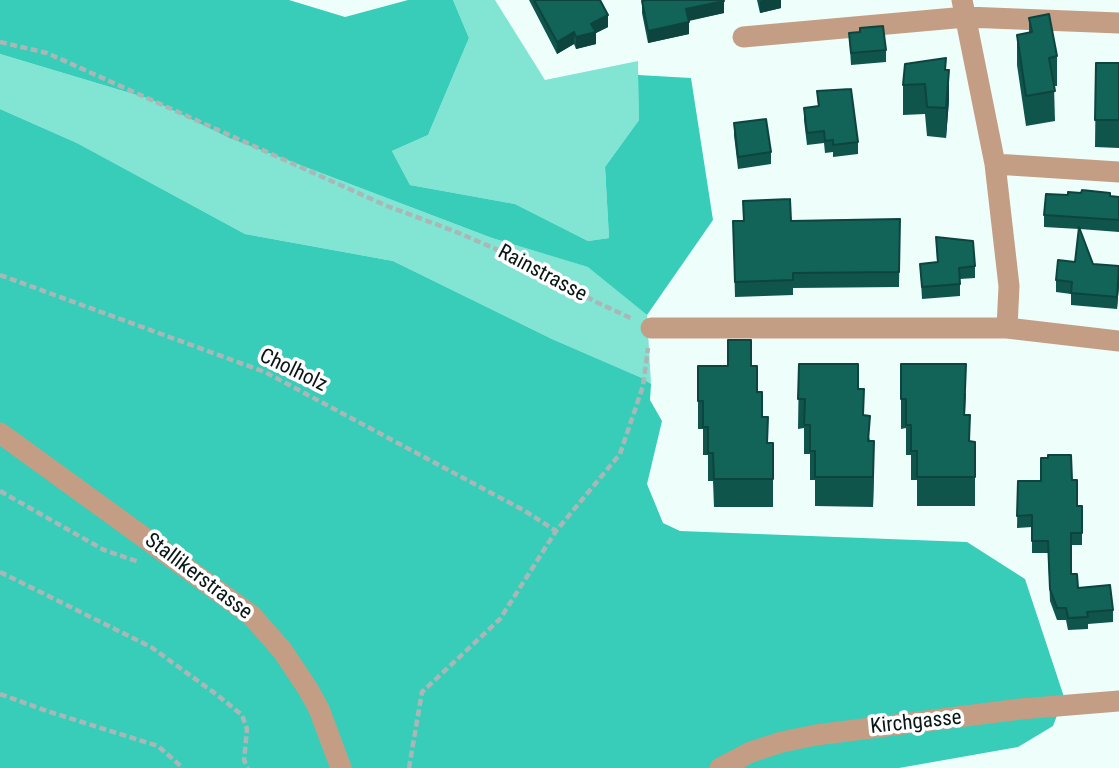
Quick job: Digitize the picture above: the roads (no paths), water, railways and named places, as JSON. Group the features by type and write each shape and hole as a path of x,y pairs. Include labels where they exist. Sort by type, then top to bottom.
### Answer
{"street":[{"path":"743,37 964,8 1119,23"},
{"path":"964,8 995,164 1009,286 1007,328"},
{"path":"995,164 1119,172"},
{"path":"651,328 1007,328 1119,341"},
{"name":"Stallikerstrasse","path":"0,433 251,615 282,650 308,689 319,709 341,768"},
{"name":"Kirchgasse","path":"720,768 751,752 816,734 1021,709 1119,701"}]}
